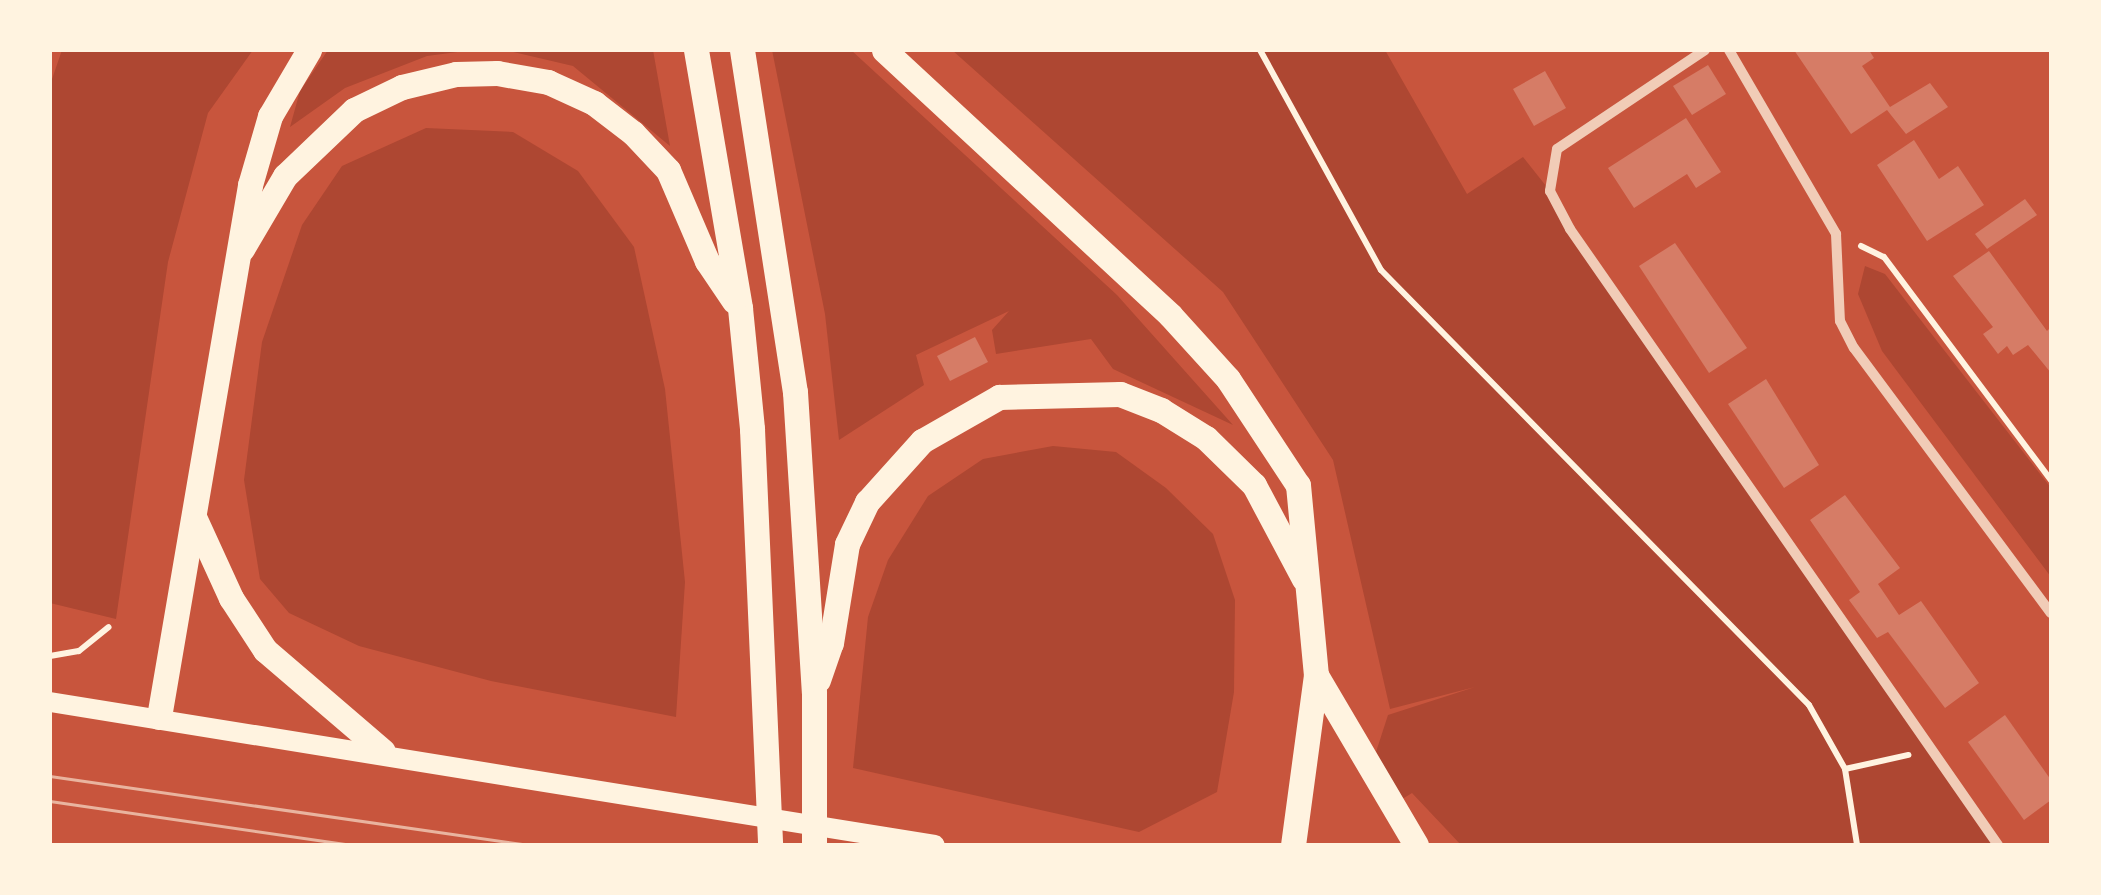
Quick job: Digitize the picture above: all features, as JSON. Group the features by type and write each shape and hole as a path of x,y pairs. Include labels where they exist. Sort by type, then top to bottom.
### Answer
{"main road":[{"path":"159,716 250,185 270,116 309,50"},
{"path":"696,50 740,308 762,556 770,845"},
{"path":"742,50 794,392 814,692 814,845"},
{"path":"884,50 1098,246 1228,378 1298,484 1313,597 1316,675 1293,845"},
{"path":"242,249 286,176 354,110 438,78 497,73 548,82 594,103 633,132 668,170 707,261 740,308"},
{"path":"814,692 831,643 847,544 867,502 922,441 999,397 1105,393 1162,410 1206,438 1254,485 1313,597"},
{"path":"194,517 231,598 265,650 383,751"},
{"path":"1316,675 1416,845"},
{"path":"50,702 383,751 924,843"}],"street":[{"path":"1705,50 1557,149 1550,191 1998,845"},
{"path":"1729,50 1836,234 1840,321 1854,348 2051,612"}],"path":[{"path":"1260,50 1381,270 1809,706 1846,770 1857,845"},
{"path":"1836,234 1884,257 2051,480"},
{"path":"50,656 79,651 109,627"},
{"path":"1846,770 1932,750"}],"shaded area":[{"path":"62,50 253,50 208,113 168,262 116,619 50,603 50,85"},
{"path":"328,50 473,50 427,56 345,88 290,127 300,91"},
{"path":"505,50 653,50 670,146 573,66"},
{"path":"772,50 851,50 1117,295 1233,425 1113,369 1091,339 996,354 992,330 1009,311 916,355 924,385 839,440 825,314"},
{"path":"952,50 1385,50 1467,194 1523,157 1550,191 1997,845 1461,845 1412,793 1399,801 1376,752 1388,715 1475,687 1390,709 1333,460 1223,292"},
{"path":"426,128 513,132 578,171 634,247 665,389 685,582 676,717 491,681 359,646 289,613 260,579 244,480 262,342 302,225 342,166"},
{"path":"1865,266 1885,274 2051,488 2051,577 1882,351 1858,294"},
{"path":"1053,446 1116,452 1166,488 1213,534 1235,600 1234,692 1217,792 1139,832 853,768 868,617 888,560 928,496 983,459"}],"building":[{"path":"1794,50 1869,50 1874,58 1862,66 1890,107 1930,83 1948,107 1906,134 1887,110 1851,134"},
{"path":"1708,65 1726,94 1692,115 1673,86"},
{"path":"1545,71 1566,108 1534,126 1513,89"},
{"path":"1686,118 1721,172 1696,188 1687,174 1634,208 1608,168"},
{"path":"1914,140 1939,179 1958,166 1984,205 1927,241 1877,165"},
{"path":"2025,199 2037,215 1987,249 1975,234"},
{"path":"1675,243 1747,348 1709,373 1639,266"},
{"path":"1989,251 2047,331 2051,327 2051,373 2028,345 2013,355 2007,346 1998,354 1983,334 1993,327 1953,276"},
{"path":"975,337 988,362 950,381 937,356"},
{"path":"1766,379 1819,465 1784,488 1728,404"},
{"path":"1845,495 1900,568 1878,584 1899,615 1921,601 1979,683 1945,708 1888,632 1877,638 1849,600 1860,592 1810,520"},
{"path":"2005,715 2051,780 2051,800 2024,820 1968,742"}],"tram line":[{"path":"50,776 527,845"},
{"path":"50,801 350,845"}]}
